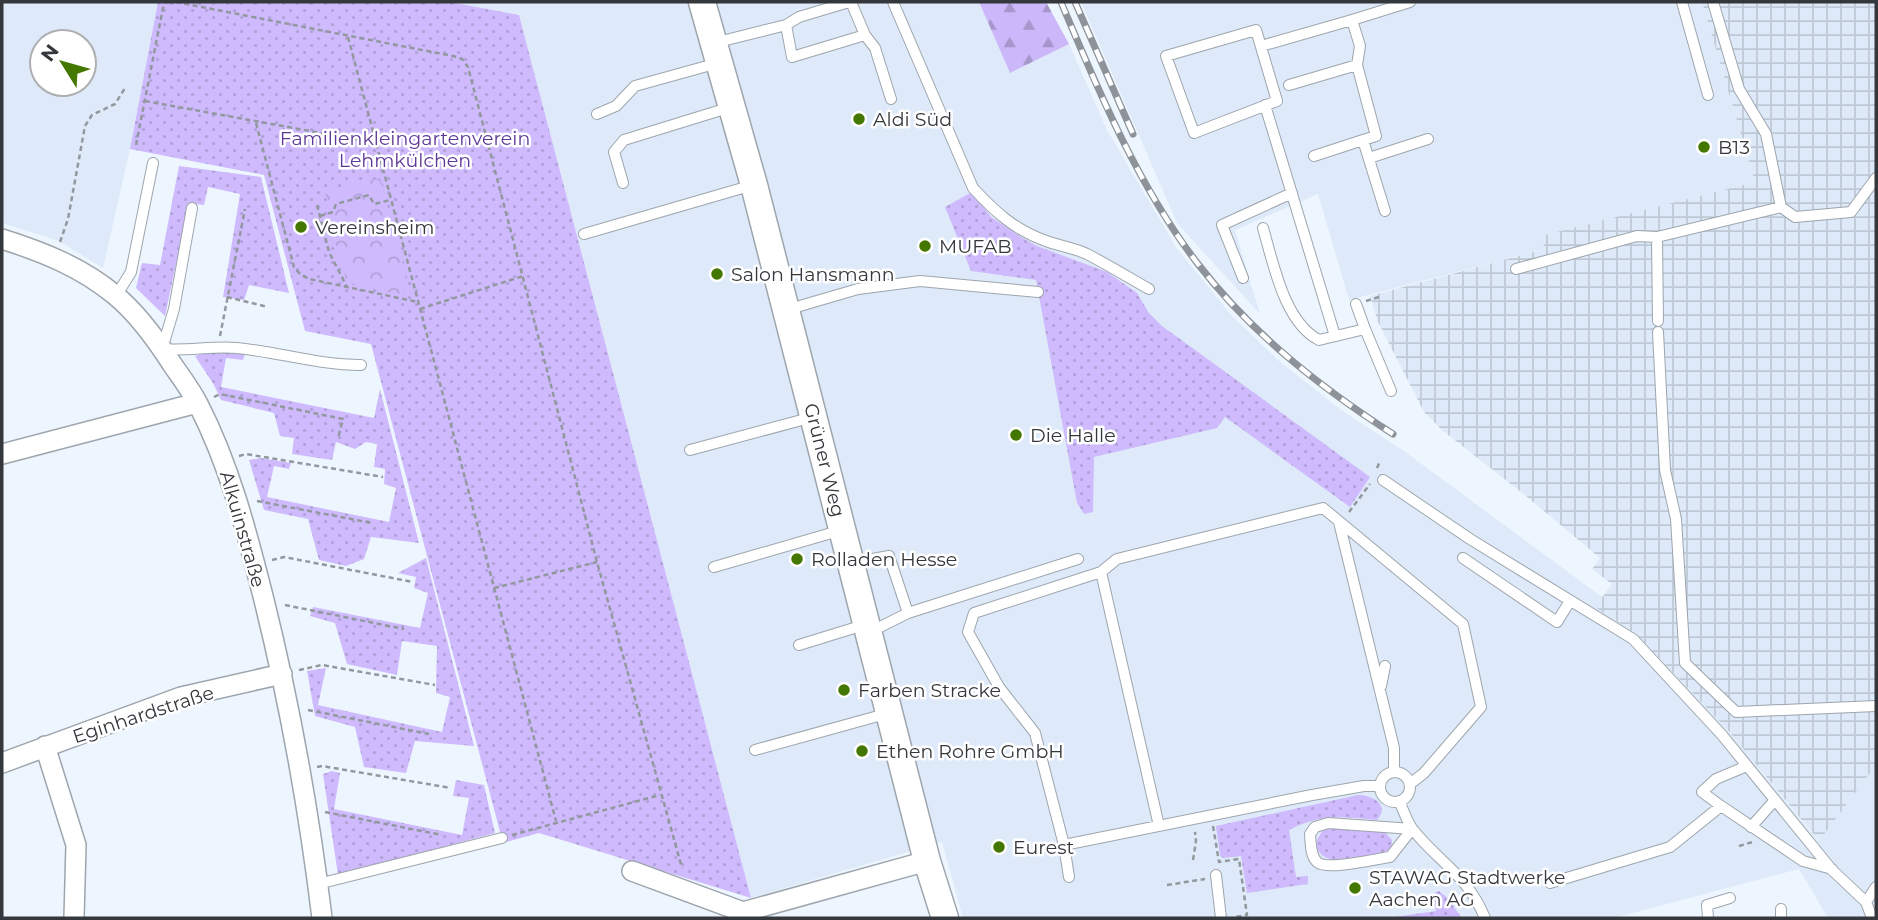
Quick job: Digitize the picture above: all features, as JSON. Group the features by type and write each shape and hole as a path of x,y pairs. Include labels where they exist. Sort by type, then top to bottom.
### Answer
{"street":[{"name":"Grüner Weg","path":"702,2 754,185 945,918"},
{"name":"Alkuinstraße","path":"2,239 79,269 116,296 153,335 205,400 243,518 282,674 322,918"},
{"path":"2,454 205,400"},
{"name":"Eginhardstraße","path":"2,763 181,697 282,674"},
{"path":"45,746 76,845 74,918"},
{"path":"632,871 744,915 928,861"}],"lane":[{"path":"597,114 616,106 635,86 786,25 799,17 850,2 865,36 875,48 891,99"},
{"path":"894,2 973,188 1007,222 1043,240 1085,253 1149,289"},
{"path":"1261,46 1410,2"},
{"path":"1682,2 1708,95"},
{"path":"1713,2 1739,89 1766,134 1780,207 1795,217 1852,212 1876,178"},
{"path":"1314,156 1376,135 1357,65 1360,46 1352,20"},
{"path":"786,25 792,57 865,36"},
{"path":"1256,30 1261,46 1277,101 1194,133 1166,56 1256,30"},
{"path":"1289,85 1357,65"},
{"path":"1265,105 1335,336"},
{"path":"623,183 614,152 624,140 731,107"},
{"path":"1369,158 1428,139"},
{"path":"1363,140 1385,211"},
{"path":"116,296 131,272 153,163"},
{"path":"584,234 754,185"},
{"path":"1242,278 1222,225 1292,193"},
{"path":"1516,270 1637,236 1657,237 1780,207"},
{"path":"192,208 174,309 162,349 191,351 201,347 239,348 332,365 360,365"},
{"path":"1263,229 1281,288 1295,316 1317,339 1365,329"},
{"path":"1657,237 1658,321"},
{"path":"786,311 858,289 920,281 1038,292"},
{"path":"1356,304 1391,391"},
{"path":"1658,332 1665,471 1676,519 1685,663 1736,712 1876,706"},
{"path":"690,450 814,417"},
{"path":"1378,480 1633,639 1722,735 1832,870 1866,902 1872,918"},
{"path":"1069,877 1064,845 1035,733 999,687 968,632 974,613 1101,572 1117,559 1323,508 1462,624 1481,707 1424,773 1410,784"},
{"path":"1339,522 1394,748 1394,772"},
{"path":"714,567 843,530"},
{"path":"851,563 890,556 908,613"},
{"path":"1463,558 1557,622 1570,601"},
{"path":"799,645 868,628 1079,559"},
{"path":"1101,572 1159,826"},
{"path":"1380,690 1385,666"},
{"path":"755,750 890,713"},
{"path":"1747,765 1716,779 1702,792 1804,861 1832,870"},
{"path":"1394,772 1402,774 1410,784 1409,793 1399,802 1386,799 1380,786 1383,778 1394,772"},
{"path":"1064,845 1351,788 1380,786"},
{"path":"1751,827 1775,800"},
{"path":"1399,802 1412,829 1450,866 1475,896 1485,918"},
{"path":"1550,883 1670,847 1721,806"},
{"path":"1328,823 1412,829 1390,857 1327,866 1317,863 1312,854 1310,834 1315,827 1328,823"},
{"path":"318,884 502,838"},
{"path":"1216,876 1221,918"},
{"path":"1866,902 1876,887"},
{"path":"1708,918 1707,905 1730,898"}],"path":[{"path":"136,145 163,8 166,2 169,2"},
{"path":"176,2 453,56 468,67 597,562 682,868"},
{"path":"348,37 556,821"},
{"path":"54,258 68,219 85,126 92,115 115,104 125,88"},
{"path":"145,101 376,143"},
{"path":"257,123 294,267 300,274 309,279 418,302"},
{"path":"320,216 332,212 336,204 369,195 374,204 391,200"},
{"path":"317,205 329,252 347,287"},
{"path":"216,348 245,209"},
{"path":"420,309 523,276"},
{"path":"227,298 268,307"},
{"path":"205,400 220,394 343,419 338,438"},
{"path":"223,461 246,454 383,477"},
{"path":"1352,509 1378,480"},
{"path":"257,501 372,523"},
{"path":"255,565 284,557 413,582"},
{"path":"494,588 597,562"},
{"path":"285,605 404,629"},
{"path":"282,674 322,665 435,685"},
{"path":"308,710 429,734"},
{"path":"300,771 322,766 451,788"},
{"path":"502,838 556,821 660,795"},
{"path":"324,812 442,835"},
{"path":"1211,816 1219,862 1239,859 1249,915 1227,918"},
{"path":"1193,860 1196,841 1194,829"},
{"path":"1167,885 1197,880"}],"shaded area":[{"path":"2,2 158,2 130,149 103,268 59,241 2,223"},
{"path":"450,2 979,2 1010,73 1069,44 1107,130 1176,247 1232,316 1278,360 1341,410 1404,451 1602,597 1596,607 1636,634 1728,730 1818,841 1876,765 1876,918 1828,918 1799,869 1614,918 963,918 942,842 751,898 519,15"},
{"path":"1081,2 1702,2 1755,182 1542,236 1545,249 1349,300 1318,194 1235,230 1260,314 1177,223"},
{"path":"1702,2 1876,2 1876,765 1819,841 1728,730 1636,634 1595,607 1612,584 1592,569 1600,558 1442,430 1424,412 1378,322 1370,296 1545,249 1541,236 1755,182"}],"green space":[{"name":"Familienkleingartenverein Lehmkülchen","path":"158,2 450,2 519,15 751,898 539,833 503,843 371,344 305,331 264,175 130,149"},
{"path":"979,2 1046,2 1069,44 1010,73"},
{"path":"179,166 261,177 289,293 249,285 244,300 223,297 240,194 208,187 204,205 189,203 165,316 136,288 142,263 160,265"},
{"path":"380,178 408,282 403,292 398,294 350,283 333,251 337,249 325,191"},
{"path":"972,192 991,217 1021,237 1037,246 1107,272 1137,293 1149,313 1162,326 1370,477 1350,507 1225,417 1217,428 1094,457 1093,512 1084,514 1077,503 1036,280 971,271 945,207"},
{"path":"216,350 245,354 243,360 226,358 221,387 374,418 380,389 419,543 371,537 364,559 346,566 319,560 308,519 264,510 249,460 261,458 291,463 289,469 274,466 267,497 389,522 396,488 384,484 385,469 374,467 377,444 366,442 355,449 336,442 332,460 292,454 294,438 280,436 274,413 221,400 195,356"},
{"path":"426,558 474,746 415,741 406,773 364,767 355,727 315,716 307,671 326,668 318,705 442,732 450,697 436,693 437,646 402,641 397,675 347,664 335,623 310,616 313,607 420,628 428,593 414,588 416,577 398,573"},
{"path":"332,771 340,773 334,809 462,835 469,798 453,796 456,780 484,785 495,833 338,875 323,774"},
{"path":"1358,795 1373,799 1381,805 1381,814 1377,820 1342,817 1322,819 1289,830 1296,877 1308,876 1308,884 1247,893 1241,856 1223,858 1220,855 1216,826"},
{"path":"1333,828 1385,832 1392,840 1391,846 1388,851 1380,854 1352,859 1324,857 1316,842 1322,831"},
{"path":"1439,891 1455,904 1453,906 1462,918 1388,918 1436,911 1434,893"}],"railway":[{"path":"1061,2 1105,104 1138,171 1176,234 1198,264 1241,313 1288,358 1393,434"},
{"path":"1075,2 1133,134"}],"place":[{"name":"Aldi Süd","path":"859,119"},
{"name":"B13","path":"1704,147"},
{"name":"Vereinsheim","path":"301,227"},
{"name":"MUFAB","path":"925,246"},
{"name":"Salon Hansmann","path":"717,274"},
{"name":"Die Halle","path":"1016,435"},
{"name":"Rolladen Hesse","path":"797,559"},
{"name":"Farben Stracke","path":"844,690"},
{"name":"Ethen Rohre GmbH","path":"862,751"},
{"name":"Eurest","path":"999,847"},
{"name":"STAWAG Stadtwerke Aachen AG","path":"1355,888"}]}
